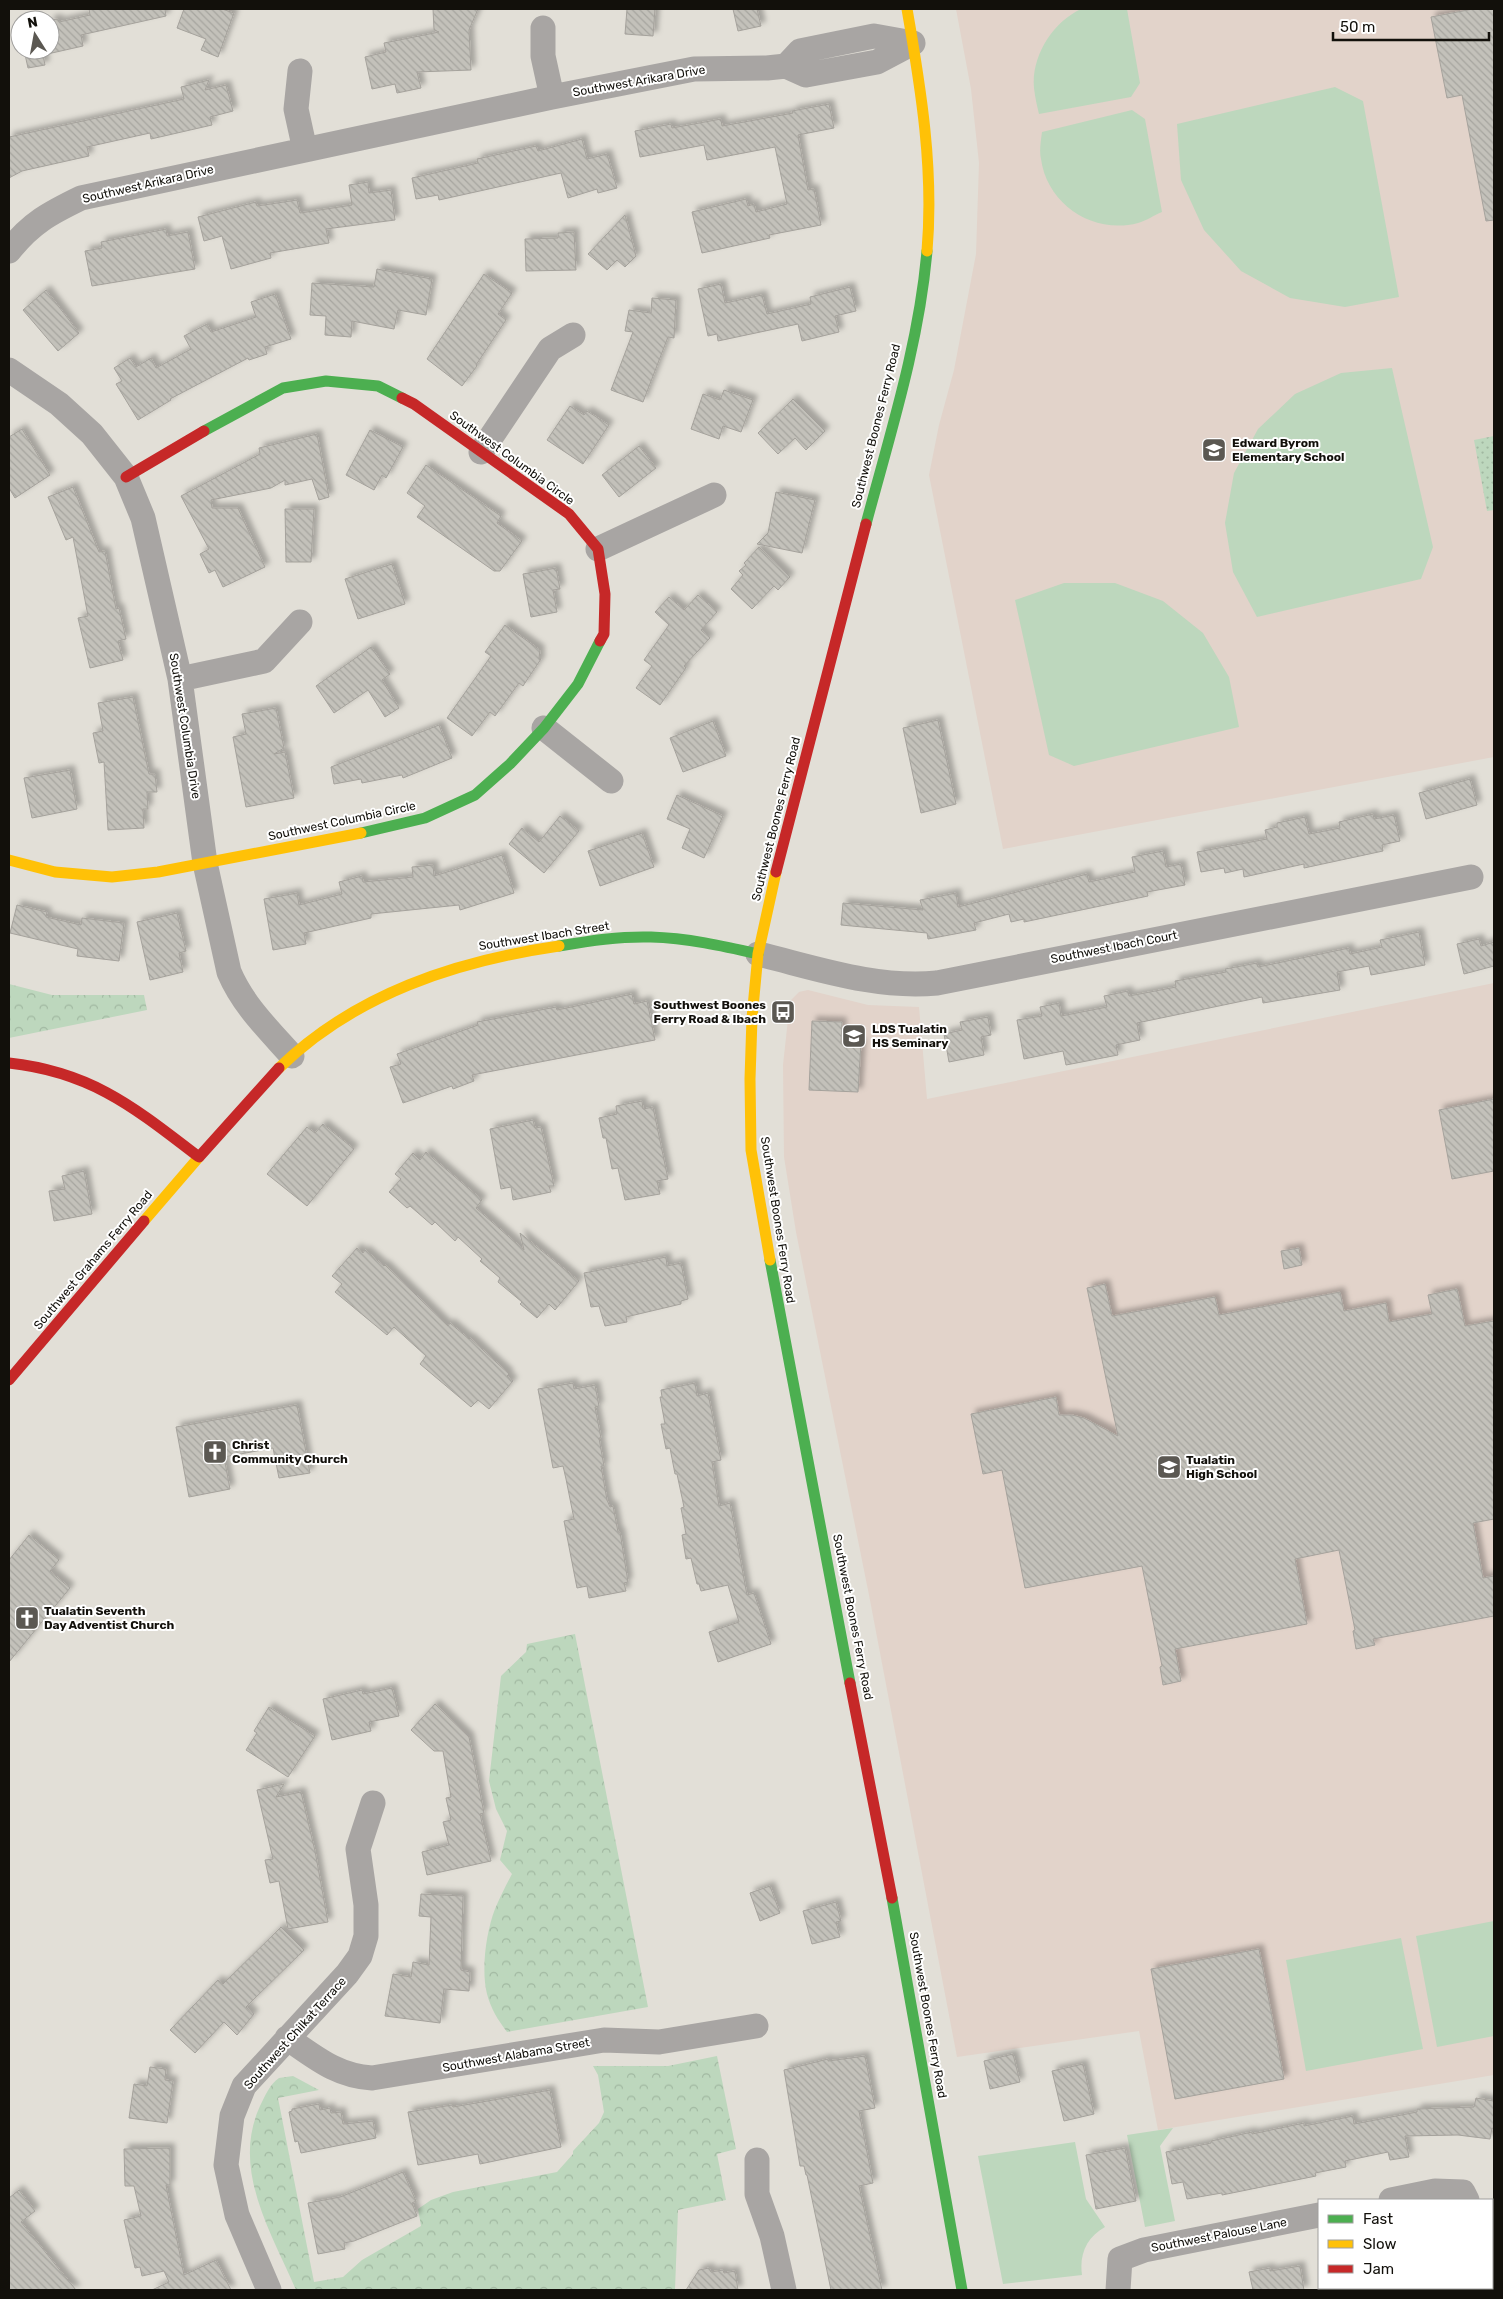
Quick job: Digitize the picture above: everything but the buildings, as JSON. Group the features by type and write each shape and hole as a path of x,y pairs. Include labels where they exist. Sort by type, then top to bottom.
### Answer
{"street":[{"name":"Southwest Boones Ferry Road","path":"907,9 930,166 929,232 919,305 904,376 776,870 758,954 750,1080 751,1150 779,1316 911,1994 962,2290"},
{"path":"543,28 543,56 552,97"},
{"name":"Southwest Arikara Drive","path":"9,251 20,237 45,216 81,198 552,97 694,69 786,66 800,51 874,36 913,43"},
{"path":"300,71 296,109 304,150"},
{"path":"481,452 550,349 573,335"},
{"name":"Southwest Columbia Drive","path":"9,370 59,404 92,434 126,477 143,518 180,678 205,863 228,972 235,988 251,1011 292,1056"},
{"name":"Southwest Columbia Circle","path":"9,860 55,872 112,877 158,872 354,835 426,818 475,795 510,764 544,728 578,684 604,634 605,594 598,549 569,514 414,404 378,386 326,380 283,388 239,410 126,477"},
{"path":"598,549 714,495"},
{"path":"180,678 264,661 300,622"},
{"path":"544,728 611,781"},
{"name":"Southwest Ibach Court","path":"758,954 877,982 937,983 1471,877"},
{"name":"Southwest Ibach Street","path":"199,1157 259,1088 292,1056 315,1038 383,996 427,977 490,957 611,938 637,937 717,944 758,954"},
{"path":"9,1063 57,1070 90,1082 128,1103 199,1157"},
{"name":"Southwest Grahams Ferry Road","path":"9,1380 199,1157"},
{"name":"Southwest Chilkat Terrace","path":"269,2290 237,2215 226,2165 232,2116 244,2086 347,1974 360,1956 366,1936 366,1905 358,1849 373,1804"},
{"name":"Southwest Alabama Street","path":"287,2038 340,2072 355,2077 372,2078 604,2040 659,2042 756,2026"},
{"path":"757,2160 757,2194 772,2236 784,2290"},
{"path":"1396,2199 1435,2192 1464,2196"},
{"name":"Southwest Palouse Lane","path":"1118,2290 1120,2259 1144,2250 1318,2215"}],"shaded area":[{"name":"Edward Byrom Elementary School","path":"956,9 1494,9 1494,757 1003,849 929,475 939,425 954,370 976,254 979,163 971,89"},
{"name":"Tualatin High School","path":"1494,983 1494,2075 1158,2130 1139,2031 957,2057 869,1595 796,1232 784,1157 783,1065 790,1001 799,992 808,990 868,1005 919,1007 927,1099"}],"green space":[{"path":"1081,9 1127,9 1140,83 1131,97 1039,114 1034,91 1034,76 1040,52 1061,22"},
{"path":"1335,87 1363,101 1399,297 1345,307 1290,298 1241,271 1204,230 1181,180 1177,124"},
{"path":"1132,110 1145,119 1162,212 1141,222 1121,226 1089,220 1062,202 1052,190 1045,175 1040,156 1042,132"},
{"path":"1392,368 1433,547 1421,579 1257,617 1233,572 1225,523 1234,473 1258,429 1295,394 1341,373"},
{"path":"1494,436 1494,510 1487,511 1474,440"},
{"path":"1064,583 1115,583 1163,601 1203,633 1229,677 1239,727 1074,766 1049,755 1015,600"},
{"path":"9,984 52,995 144,995 147,1010 9,1038"},
{"path":"575,1634 648,2007 507,2032 491,2005 484,1974 485,1951 492,1918 512,1874 500,1860 507,1831 496,1809 489,1781 501,1676 526,1652 527,1644"},
{"path":"1494,1921 1494,2036 1437,2047 1416,1936"},
{"path":"1401,1938 1423,2049 1306,2071 1286,1960"},
{"path":"717,2056 736,2149 717,2154 726,2200 678,2210 675,2290 296,2290 266,2223 258,2200 252,2177 250,2153 252,2130 260,2106 270,2087 279,2078 293,2076 319,2090 278,2098 314,2282 343,2277 362,2260 421,2226 418,2209 431,2200 453,2192 557,2172 573,2154 573,2151 599,2123 604,2112 598,2075 593,2066 668,2066"},
{"path":"1173,2128 1160,2146 1175,2221 1145,2227 1127,2135"},
{"path":"1075,2142 1086,2199 1105,2227 1093,2236 1083,2253 1082,2275 1003,2284 978,2156"}],"traffic: fast":[{"path":"866,524 911,355 927,251"},
{"path":"204,431 283,388 326,381 378,386 402,398"},
{"path":"361,833 425,818 475,795 510,764 544,728 578,684 600,641"},
{"path":"559,946 616,938 651,937 718,945 758,954"},
{"path":"770,1260 850,1683"},
{"path":"892,1898 962,2290"}],"traffic: slow":[{"path":"907,9 925,130 929,190 927,251"},
{"path":"9,860 55,872 112,877 158,872 361,833"},
{"path":"770,1260 751,1150 750,1079 752,1018 758,954 776,872"},
{"path":"279,1068 309,1042 340,1020 374,1001 409,985 482,961 559,946"},
{"path":"144,1221 199,1157"}],"traffic: jam":[{"path":"402,398 414,404 569,514 598,549 605,594 604,634 600,641"},
{"path":"126,477 204,431"},
{"path":"776,872 866,524"},
{"path":"9,1063 65,1075 89,1084 133,1108 199,1157 279,1068"},
{"path":"9,1380 144,1221"},
{"path":"850,1683 892,1898"}],"place":[{"name":"Edward Byrom Elementary School","path":"1214,450"},
{"name":"Southwest Boones Ferry Road & Ibach","path":"783,1012"},
{"name":"LDS Tualatin HS Seminary","path":"854,1036"},
{"name":"Christ Community Church","path":"215,1452"},
{"name":"Tualatin High School","path":"1169,1467"},
{"name":"Tualatin Seventh Day Adventist Church","path":"27,1618"}]}
